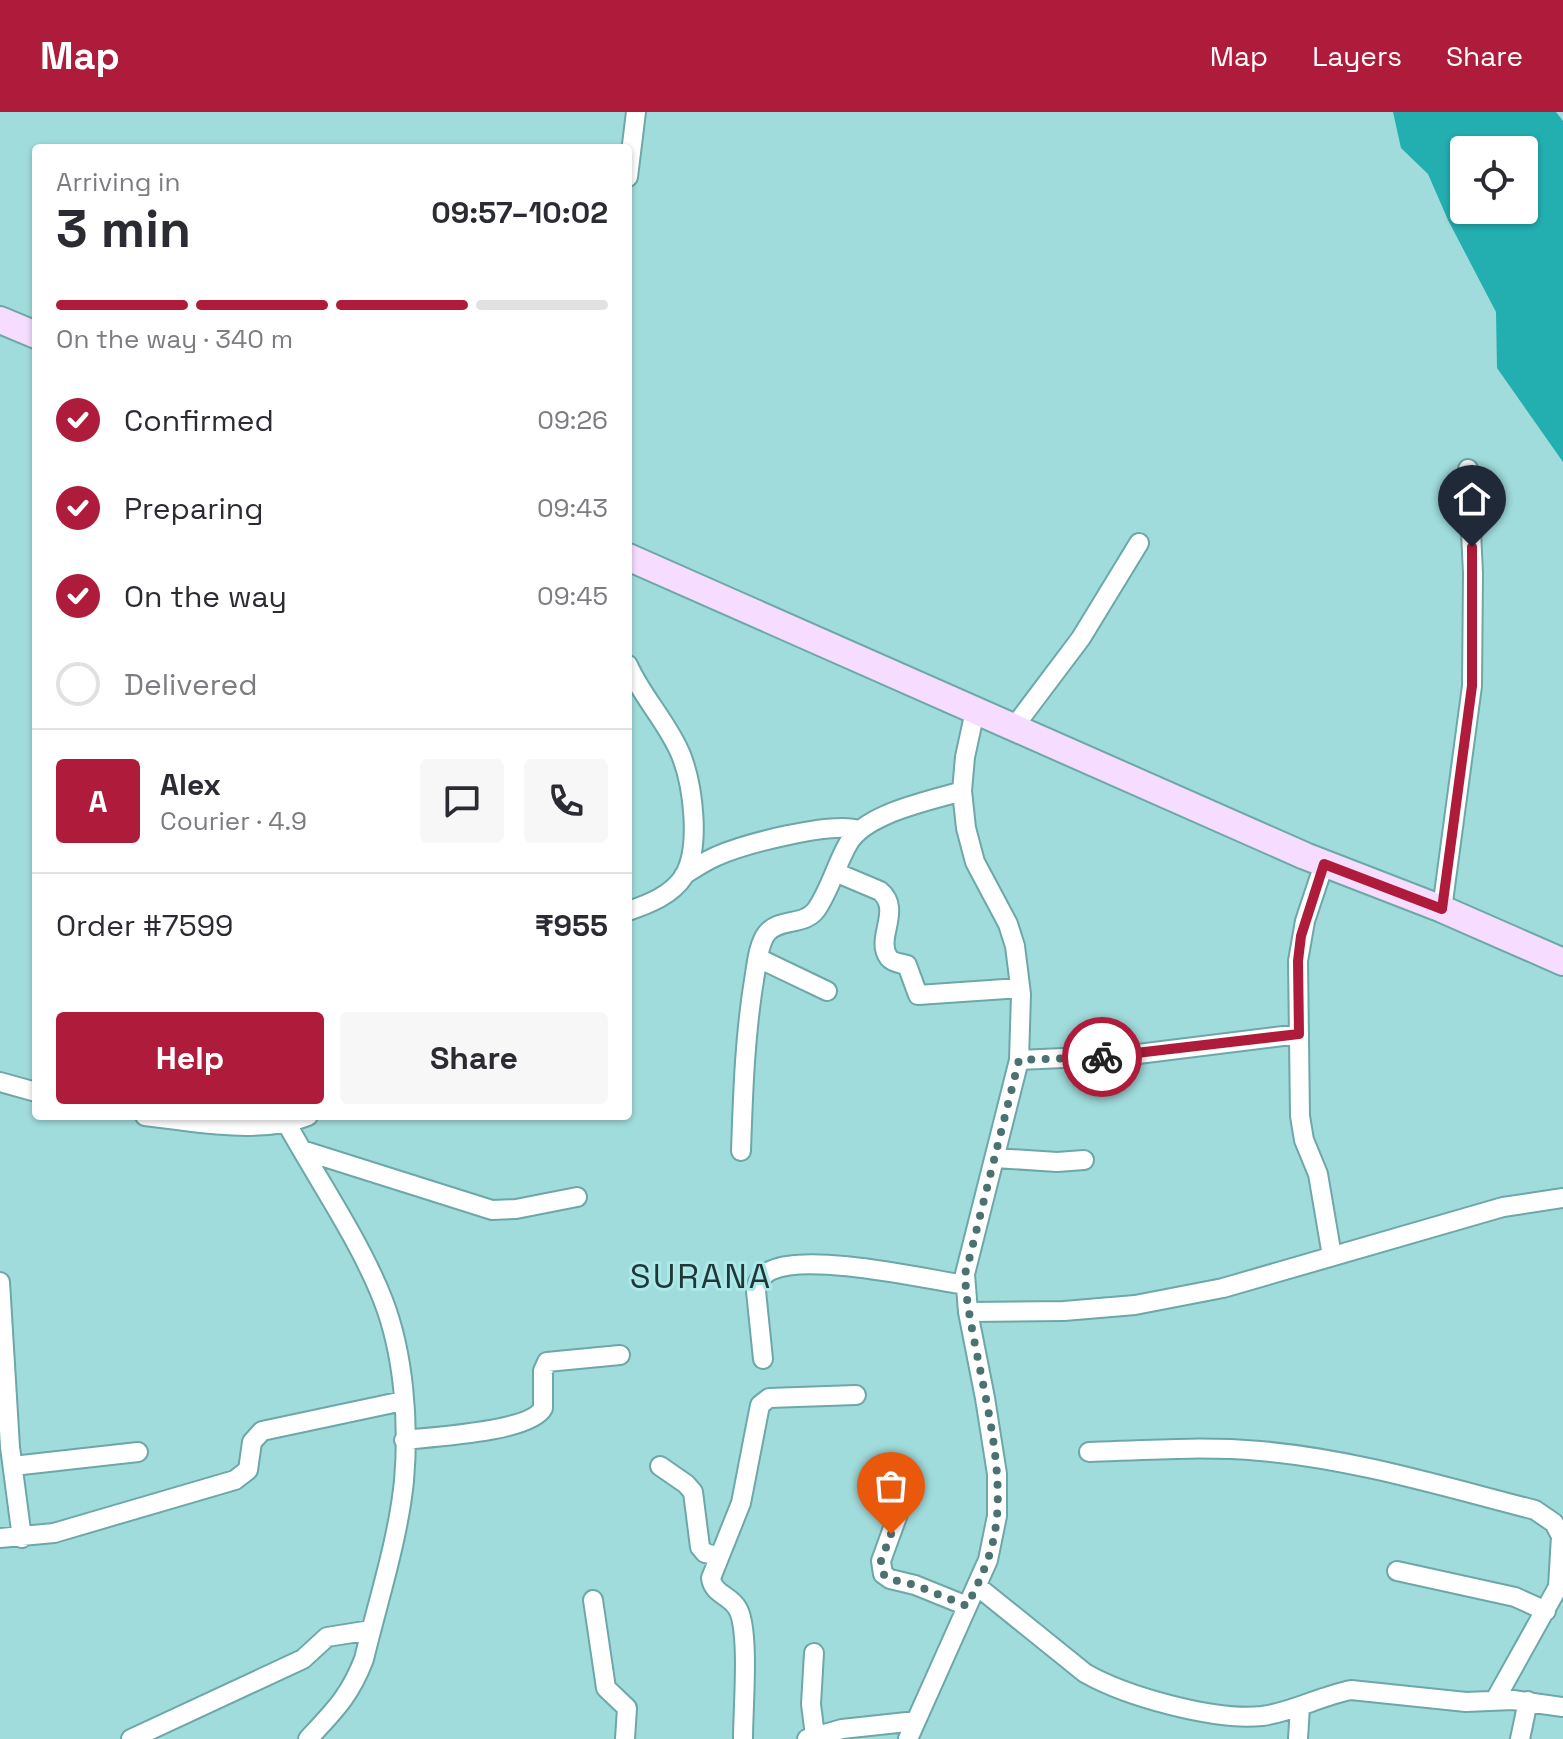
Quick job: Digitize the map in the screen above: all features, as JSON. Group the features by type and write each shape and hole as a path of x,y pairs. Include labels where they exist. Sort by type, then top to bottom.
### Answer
{"street":[{"path":"632,144 636,112"},
{"path":"0,320 32,333"},
{"path":"1442,909 1472,686 1473,573 1468,469"},
{"path":"1014,727 1081,638 1139,543"},
{"path":"632,559 1324,864 1442,909 1563,962"},
{"path":"632,672 674,741 686,770 694,816 690,860 684,875"},
{"path":"908,1739 977,1586 994,1537 998,1493 965,1285 967,1265 1019,1060 1020,988 1015,946 1008,924 970,846 962,791 965,757 975,711"},
{"path":"741,1151 748,1020 758,958 767,933 813,914 849,841 859,830 881,818 962,791"},
{"path":"632,910 653,902 706,861 733,850 804,832 841,827 859,830"},
{"path":"1324,864 1301,936 1298,961 1300,1130 1318,1174 1332,1256"},
{"path":"835,872 886,896 889,909 887,954 894,962 907,965 918,995 1020,988"},
{"path":"758,958 827,991"},
{"path":"1019,1060 1130,1055 1299,1034"},
{"path":"0,1082 32,1091"},
{"path":"173,1120 287,1124 298,1120"},
{"path":"287,1124 383,1299 403,1373 404,1481 371,1630 354,1685 308,1739"},
{"path":"302,1150 492,1210 516,1209 577,1197"},
{"path":"995,1158 1057,1162 1084,1160"},
{"path":"968,1312 1064,1311 1135,1305 1223,1288 1503,1207 1563,1198"},
{"path":"763,1359 756,1291 758,1282 772,1269 789,1265 851,1267 965,1285"},
{"path":"0,1282 13,1466 22,1538"},
{"path":"404,1440 472,1434 534,1419 543,1408 543,1371 547,1362 620,1355"},
{"path":"743,1739 743,1626 734,1602 712,1587 711,1578 741,1503 760,1405 763,1401 781,1397 856,1395"},
{"path":"0,1538 54,1533 235,1480 248,1470 252,1442 262,1431 403,1401"},
{"path":"1089,1452 1209,1448 1263,1451 1389,1472 1535,1510 1554,1523 1561,1536 1558,1587 1495,1700"},
{"path":"13,1466 138,1452"},
{"path":"660,1466 690,1487 700,1547 705,1553 718,1556"},
{"path":"910,1481 881,1561 883,1574 967,1606"},
{"path":"1397,1571 1515,1597 1546,1611"},
{"path":"977,1586 1085,1673 1126,1692 1232,1716 1263,1716 1351,1690 1466,1702 1528,1701 1563,1707"},
{"path":"593,1600 606,1688 627,1708 625,1739"},
{"path":"131,1739 303,1659 327,1637 371,1630"},
{"path":"814,1653 811,1737 842,1729 916,1721"},
{"path":"1520,1739 1528,1701"},
{"path":"1298,1739 1300,1706"}],"water":[{"path":"1393,112 1556,112 1563,121 1563,462 1497,368 1496,312 1450,224 1538,224 1538,136 1450,136 1450,224 1428,174 1401,148"}],"way so far":[{"path":"891,1534 881,1561 883,1574 967,1606 988,1560 994,1537 998,1493 985,1398 968,1312 965,1274 1019,1060 1102,1057"}],"district":[{"name":"SURANA","path":"701,1276"}],"route":[{"path":"1102,1057 1299,1034 1298,961 1301,936 1324,864 1442,909 1472,686 1472,547"}]}
